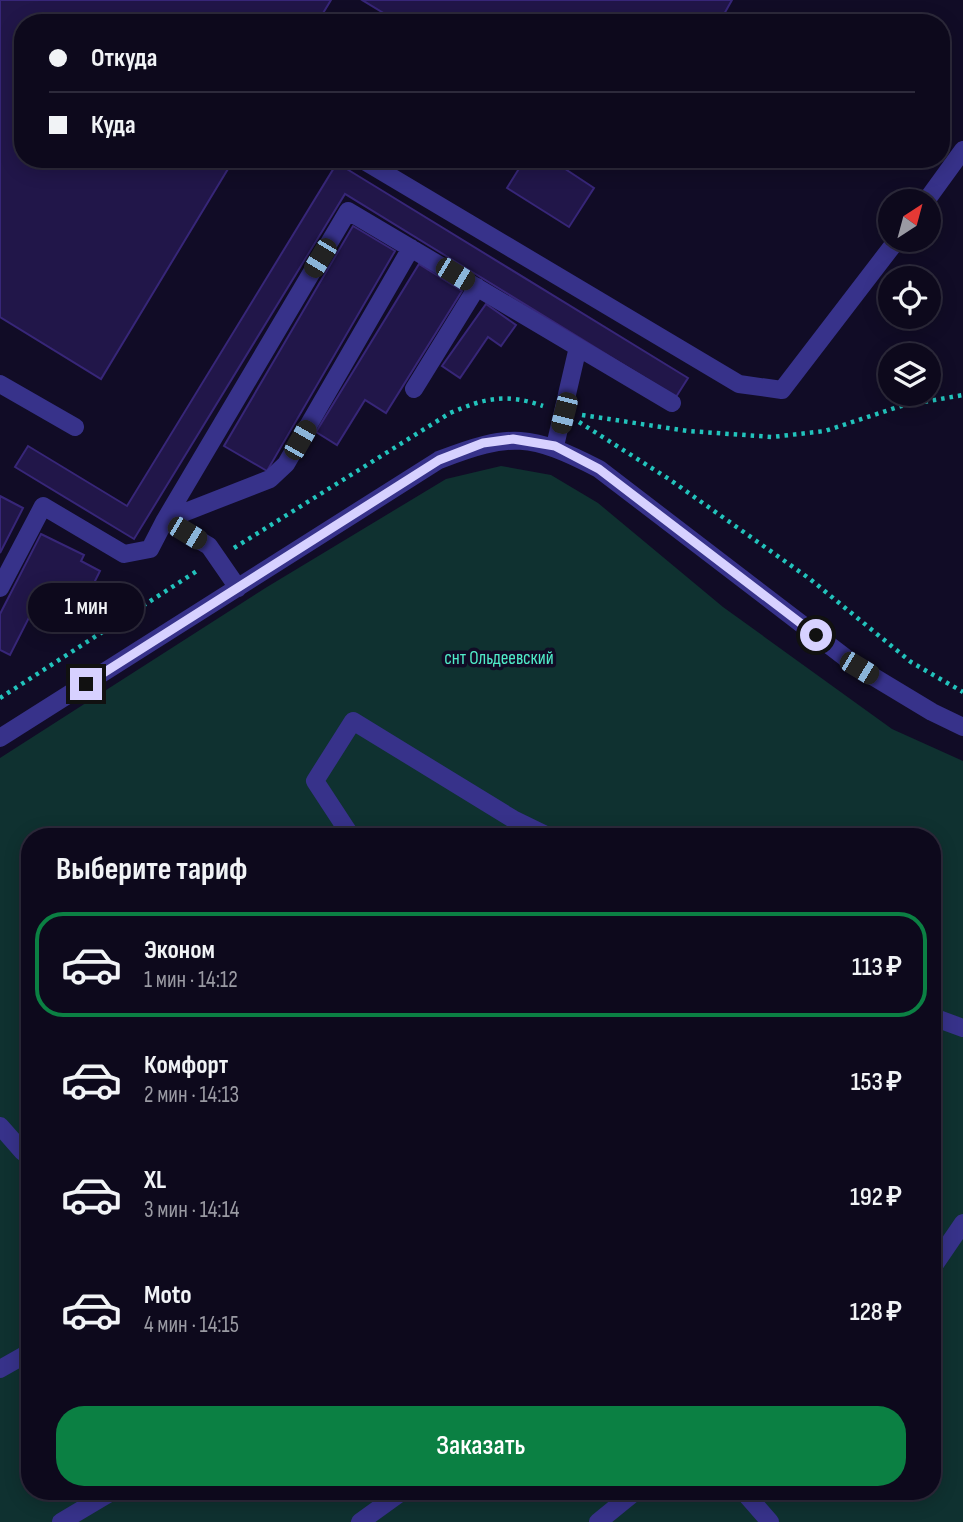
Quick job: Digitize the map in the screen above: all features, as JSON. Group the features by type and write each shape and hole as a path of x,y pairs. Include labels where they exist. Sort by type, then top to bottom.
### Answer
{"street":[{"path":"950,168 963,150"},
{"path":"376,168 739,384 782,390 888,252"},
{"path":"935,189 950,168"},
{"path":"0,588 43,506 124,554 150,549 348,211 672,403"},
{"path":"165,520 270,479 286,464 411,247"},
{"path":"414,388 477,287"},
{"path":"555,446 578,347"},
{"path":"0,384 75,427"},
{"path":"0,738 439,460 493,442 513,439 555,446 599,469 859,668 932,712 963,727"},
{"path":"165,520 209,546 238,589"},
{"path":"346,828 315,781 353,721 532,828"},
{"path":"941,1020 963,1028"},
{"path":"0,1126 21,1150"},
{"path":"941,1255 963,1223"},
{"path":"0,1369 21,1357"},
{"path":"61,1522 98,1500"},
{"path":"360,1522 391,1500"},
{"path":"598,1522 625,1500"},
{"path":"751,1500 770,1522"}],"path":[{"path":"0,698 217,558 450,413 486,398 523,399 564,413 688,431 772,437 825,431 901,406 963,395"},
{"path":"564,413 669,479 810,579 911,662 963,692"}],"green space":[{"name":"снт Ольдеевский","path":"501,466 551,475 598,503 723,607 892,729 963,761 963,1522 0,1522 0,758 267,587 446,479"}],"building":[{"path":"0,0 331,0 322,14 14,14 14,168 229,168 101,379 0,317"},
{"path":"362,0 732,0 724,14 385,14"},
{"path":"334,168 345,168 688,378 676,397 345,194 134,539 15,467 28,446 127,506"},
{"path":"519,168 564,168 594,188 569,227 507,188"},
{"path":"353,226 395,251 267,471 224,446"},
{"path":"419,264 462,291 386,413 365,400 337,445 316,432"},
{"path":"486,304 516,325 501,346 488,337 460,378 442,366"},
{"path":"0,496 23,508 0,553"},
{"path":"41,534 84,555 81,561 100,571 88,595 68,584 64,593 46,584 10,655 0,650 0,614"}],"route":[{"path":"86,684 439,460 483,443 513,439 555,446 599,469 816,635"}]}
